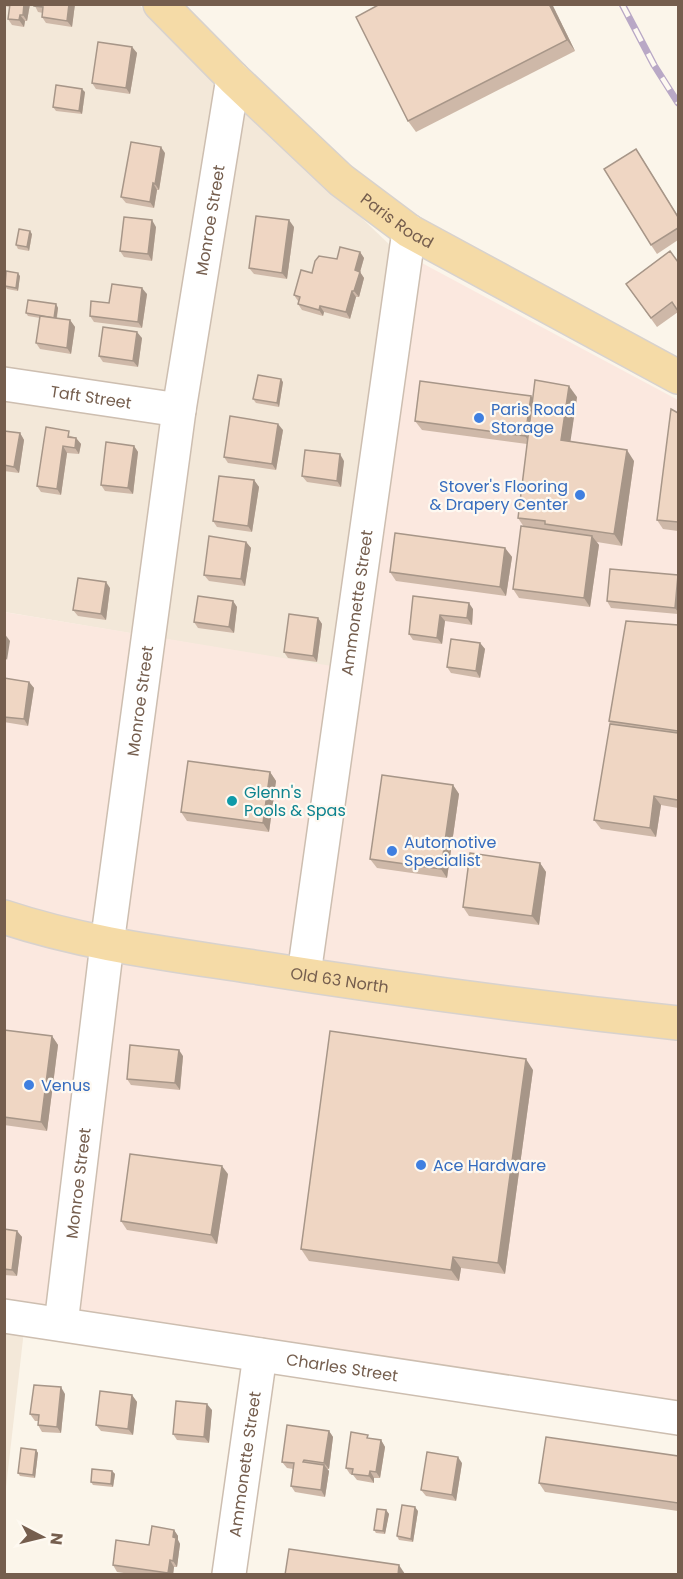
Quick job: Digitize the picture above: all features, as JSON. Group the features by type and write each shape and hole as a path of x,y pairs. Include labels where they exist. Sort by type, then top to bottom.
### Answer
{"main road":[{"name":"Paris Road","path":"160,4 233,78 341,180 409,231 678,377"},
{"name":"Old 63 North","path":"4,917 107,944 304,974 609,1016 678,1023"},
{"path":"609,1016 678,1000"}],"street":[{"name":"Monroe Street","path":"60,1324 107,944 179,410 233,78"},
{"name":"Ammonette Street","path":"304,974 409,231"},
{"name":"Taft Street","path":"4,384 179,410"},
{"name":"Charles Street","path":"4,1316 678,1418"},
{"name":"Ammonette Street","path":"229,1575 260,1355"}],"shaded area":[{"path":"4,5 139,5 392,247 344,669 5,612"},
{"path":"392,247 678,400 678,1412 5,1309 4,612 344,668"},
{"path":"5,1309 26,1313 5,1496"}],"building":[{"path":"10,4 24,4 23,15 20,15 19,20 8,19"},
{"path":"34,4 69,4 67,21 42,17 43,7 34,6"},
{"path":"380,4 549,4 567,40 408,121 356,17"},
{"path":"98,42 132,47 126,88 92,83"},
{"path":"56,85 82,89 79,111 53,107"},
{"path":"131,142 161,147 150,202 121,197"},
{"path":"636,149 678,217 678,228 651,245 604,169"},
{"path":"256,216 289,220 282,273 249,268"},
{"path":"124,217 152,220 148,254 120,251"},
{"path":"19,229 30,231 27,247 16,245"},
{"path":"340,247 360,252 355,270 360,272 346,312 320,306 319,310 298,304 300,297 294,295 301,270 312,273 319,256 337,259"},
{"path":"670,251 678,262 678,311 672,302 651,318 626,284"},
{"path":"6,271 18,273 16,288 5,286"},
{"path":"112,284 142,288 138,322 90,316 91,301 109,303"},
{"path":"28,300 56,304 54,318 26,313"},
{"path":"40,316 70,320 67,348 36,343"},
{"path":"103,327 137,332 133,361 99,356"},
{"path":"258,375 281,379 277,403 253,399"},
{"name":"Stover's Flooring & Drapery Center","path":"535,380 569,386 561,440 627,450 614,534 518,518"},
{"name":"Paris Road Storage","path":"420,381 531,396 525,436 415,421"},
{"path":"671,409 678,413 678,522 657,520"},
{"path":"230,416 278,424 272,464 224,457"},
{"path":"46,427 69,431 68,437 76,438 75,448 63,446 57,489 37,486"},
{"path":"4,431 20,433 14,467 4,465"},
{"path":"106,442 134,446 128,488 101,485"},
{"path":"305,450 340,454 337,481 302,476"},
{"path":"219,476 254,480 248,526 213,521"},
{"path":"521,526 592,536 584,598 513,589"},
{"path":"395,533 505,548 500,587 390,572"},
{"path":"209,536 246,542 241,579 204,575"},
{"path":"610,569 678,575 675,608 607,601"},
{"path":"78,578 106,582 101,614 73,610"},
{"path":"198,596 233,601 229,627 194,622"},
{"path":"413,596 469,603 467,618 440,615 437,638 409,634"},
{"path":"289,614 318,618 313,656 284,652"},
{"path":"626,621 678,625 678,731 609,721"},
{"path":"451,639 480,643 476,671 447,667"},
{"path":"4,678 29,682 24,719 4,717"},
{"path":"610,724 678,733 678,800 654,796 650,828 594,820"},
{"name":"Glenn's Pools & Spas","path":"188,761 270,772 263,823 181,812"},
{"path":"382,775 453,785 441,869 370,859"},
{"path":"470,853 540,863 532,916 463,907"},
{"name":"Venus","path":"4,1030 52,1036 41,1122 4,1117"},
{"name":"Ace Hardware","path":"330,1031 526,1059 498,1263 453,1257 451,1270 301,1249"},
{"path":"130,1045 179,1050 175,1083 127,1079"},
{"path":"130,1154 222,1166 211,1235 121,1221"},
{"path":"4,1229 17,1231 12,1270 4,1269"},
{"path":"34,1385 61,1387 57,1427 38,1425 39,1415 30,1414"},
{"path":"100,1391 132,1395 128,1429 96,1425"},
{"path":"176,1401 207,1404 204,1437 173,1434"},
{"path":"287,1425 329,1431 324,1463 304,1460 303,1462 324,1465 321,1490 291,1486 294,1463 282,1462"},
{"path":"351,1432 381,1440 376,1472 370,1471 369,1476 352,1474 353,1469 346,1468"},
{"path":"546,1437 678,1456 678,1503 539,1483"},
{"path":"21,1448 36,1450 33,1475 18,1473"},
{"path":"427,1452 458,1457 452,1495 421,1490"},
{"path":"92,1469 112,1471 111,1484 91,1482"},
{"path":"402,1505 415,1507 411,1539 397,1536"},
{"path":"377,1509 386,1510 383,1531 374,1530"},
{"path":"152,1526 174,1530 173,1537 176,1538 173,1561 170,1560 168,1573 113,1565 116,1540 149,1545"},
{"path":"289,1549 399,1565 398,1575 285,1575"}],"railway":[{"path":"622,4 654,65 678,103"}],"place":[{"name":"Paris Road Storage","path":"479,418"},
{"name":"Stover's Flooring & Drapery Center","path":"580,495"},
{"name":"Glenn's Pools & Spas","path":"232,801"},
{"name":"Automotive Specialist","path":"392,851"},
{"name":"Venus","path":"29,1085"},
{"name":"Ace Hardware","path":"421,1165"}]}
